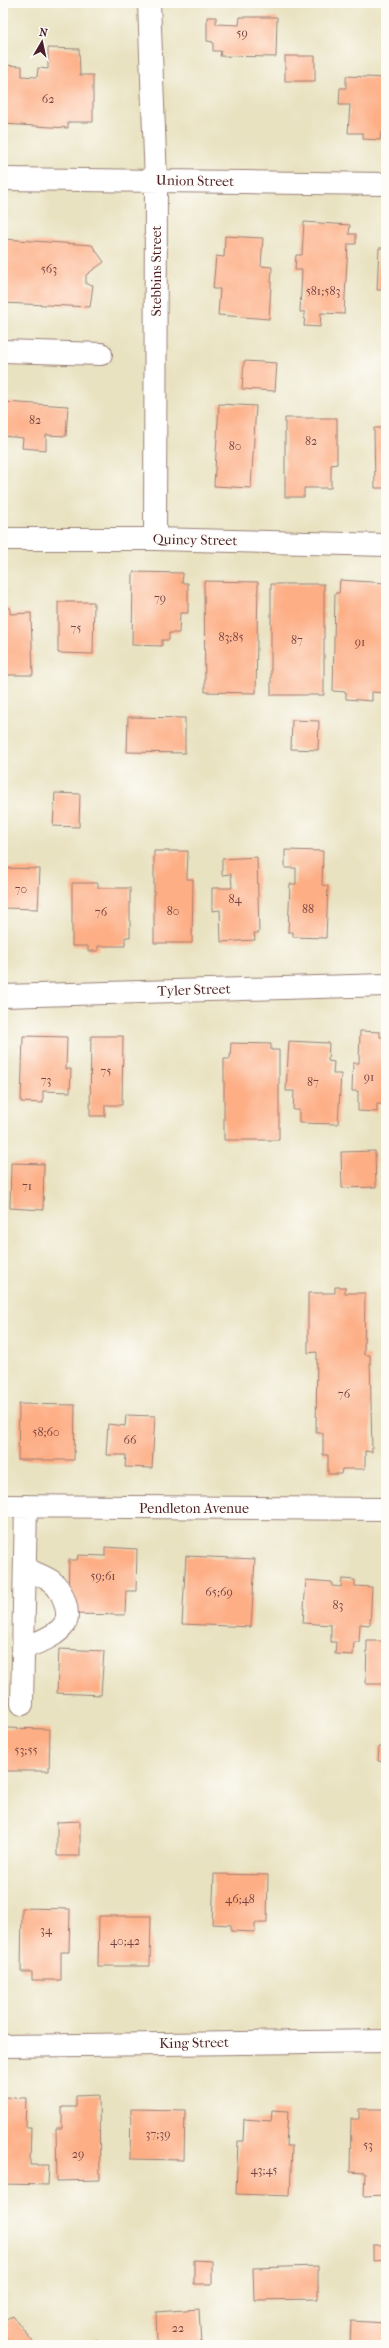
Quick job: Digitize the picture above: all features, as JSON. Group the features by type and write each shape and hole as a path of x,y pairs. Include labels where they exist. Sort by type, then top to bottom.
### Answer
{"street":[{"name":"Stebbins Street","path":"150,3 156,181 155,539"},
{"name":"Union Street","path":"3,179 386,184"},
{"path":"3,351 101,354"},
{"name":"Quincy Street","path":"3,539 155,539 386,545"},
{"name":"Tyler Street","path":"3,996 386,985"},
{"name":"Pendleton Avenue","path":"3,1506 386,1509"},
{"path":"22,1704 26,1569 26,1506"},
{"path":"24,1648 51,1636 64,1625 67,1612 64,1598 52,1582 26,1569"},
{"name":"King Street","path":"3,2046 386,2041"}],"building":[{"path":"207,17 216,17 216,24 239,25 240,17 277,17 276,57 220,56 221,51 213,51 213,42 207,41"},
{"path":"48,48 79,49 80,75 93,75 93,122 68,122 68,128 3,124 3,65 22,66 22,76 37,77 38,68 48,69"},
{"path":"285,56 315,56 315,81 285,81"},
{"path":"346,76 386,78 386,133 381,133 380,140 363,139 363,133 348,133 350,105 339,105 340,88 346,88"},
{"path":"304,222 350,225 349,234 356,234 356,244 348,244 344,314 321,313 320,327 304,326 305,312 300,312 302,270 295,270 296,255 302,255"},
{"path":"225,236 263,238 261,266 272,267 269,319 218,315 220,289 213,289 216,256 224,257"},
{"path":"3,239 92,245 104,262 86,275 86,284 93,285 90,307 3,303"},
{"path":"379,248 386,248 386,290 377,290"},
{"path":"244,361 277,363 275,391 242,389"},
{"path":"3,402 68,406 66,436 46,435 46,450 22,448 23,438 3,436"},
{"path":"219,404 256,406 251,488 214,486"},
{"path":"285,418 337,418 337,464 331,465 331,488 304,488 304,497 285,497"},
{"path":"374,428 386,428 386,488 375,488"},
{"path":"133,572 183,573 182,583 188,583 188,613 180,613 179,633 169,633 169,640 162,640 162,646 132,645"},
{"path":"340,580 386,583 386,693 372,692 372,701 346,699 346,692 333,691 335,593 339,593"},
{"path":"204,581 258,582 256,693 205,692"},
{"path":"271,584 324,584 324,695 271,695"},
{"path":"58,602 94,602 93,654 58,653"},
{"path":"3,608 10,608 10,614 31,613 33,675 3,675"},
{"path":"128,717 185,718 185,753 127,752"},
{"path":"292,720 319,721 318,750 291,749"},
{"path":"55,793 80,794 79,827 53,826"},
{"path":"285,850 323,851 322,885 328,886 326,938 293,937 293,932 288,932 290,884 296,884 296,868 285,868"},
{"path":"154,851 188,851 187,879 193,879 192,943 154,943"},
{"path":"257,857 259,933 254,933 255,940 221,942 220,910 212,911 212,888 232,888 231,874 222,875 222,859"},
{"path":"3,868 40,869 38,909 3,908"},
{"path":"72,883 98,883 98,888 130,888 130,937 125,937 125,946 98,946 98,951 88,951 88,946 72,946"},
{"path":"360,1031 380,1032 380,1037 386,1037 386,1104 377,1104 377,1112 358,1111 358,1091 352,1091 353,1063 359,1063"},
{"path":"23,1036 67,1037 66,1069 71,1069 70,1092 43,1091 43,1103 21,1102"},
{"path":"91,1036 123,1036 122,1105 105,1105 105,1116 90,1116"},
{"path":"289,1041 329,1043 328,1061 334,1062 333,1074 341,1074 338,1124 299,1123 299,1110 293,1110 294,1091 286,1091"},
{"path":"231,1043 271,1044 271,1050 279,1050 279,1140 224,1140 224,1059 230,1059"},
{"path":"375,1151 376,1187 342,1188 341,1152"},
{"path":"11,1163 44,1164 43,1210 10,1208"},
{"path":"335,1287 345,1287 345,1293 365,1293 364,1355 370,1355 372,1452 365,1451 365,1469 342,1469 341,1474 328,1474 328,1455 323,1455 323,1433 316,1433 317,1352 308,1353 308,1293 335,1293"},
{"path":"19,1404 75,1405 74,1460 18,1460"},
{"path":"126,1415 155,1416 152,1468 125,1467 126,1455 106,1455 108,1424 125,1426"},
{"path":"105,1547 137,1549 136,1591 126,1591 125,1615 72,1614 68,1599 69,1560 77,1560 78,1555 105,1556"},
{"path":"186,1556 255,1559 251,1627 182,1624"},
{"path":"342,1579 355,1580 355,1586 372,1587 370,1625 360,1624 359,1642 354,1642 353,1655 335,1654 336,1642 331,1642 331,1625 303,1623 306,1580 332,1582 332,1586 341,1587"},
{"path":"367,1641 386,1641 386,1684 366,1684"},
{"path":"59,1649 104,1651 101,1695 57,1693"},
{"path":"3,1728 50,1729 49,1771 3,1771"},
{"path":"379,1747 386,1747 386,1762 378,1761"},
{"path":"80,1821 80,1856 57,1856 57,1822"},
{"path":"214,1874 268,1875 267,1923 255,1923 255,1932 231,1931 231,1925 212,1924"},
{"path":"22,1908 70,1909 69,1952 61,1952 61,1980 32,1980 32,1972 21,1972"},
{"path":"99,1916 151,1916 150,1966 98,1966"},
{"path":"99,2095 100,2180 57,2181 56,2128 62,2128 62,2107 76,2107 76,2096"},
{"path":"3,2097 26,2098 25,2127 31,2127 30,2165 49,2165 48,2185 3,2184"},
{"path":"131,2109 185,2110 184,2160 130,2159"},
{"path":"359,2109 386,2109 386,2195 364,2196 365,2173 350,2172 351,2119 359,2119"},
{"path":"272,2110 288,2111 286,2146 292,2146 290,2196 236,2194 238,2141 243,2141 244,2119 271,2121"},
{"path":"373,2245 386,2245 386,2260 373,2261"},
{"path":"194,2260 212,2261 212,2284 194,2284"},
{"path":"318,2266 318,2299 254,2300 253,2268"},
{"path":"199,2309 201,2345 157,2345 156,2312"},
{"path":"13,2316 35,2345 12,2345 3,2334 3,2324"},
{"path":"351,2321 386,2323 386,2345 350,2345"},
{"path":"97,2339 101,2345 89,2345"}]}
